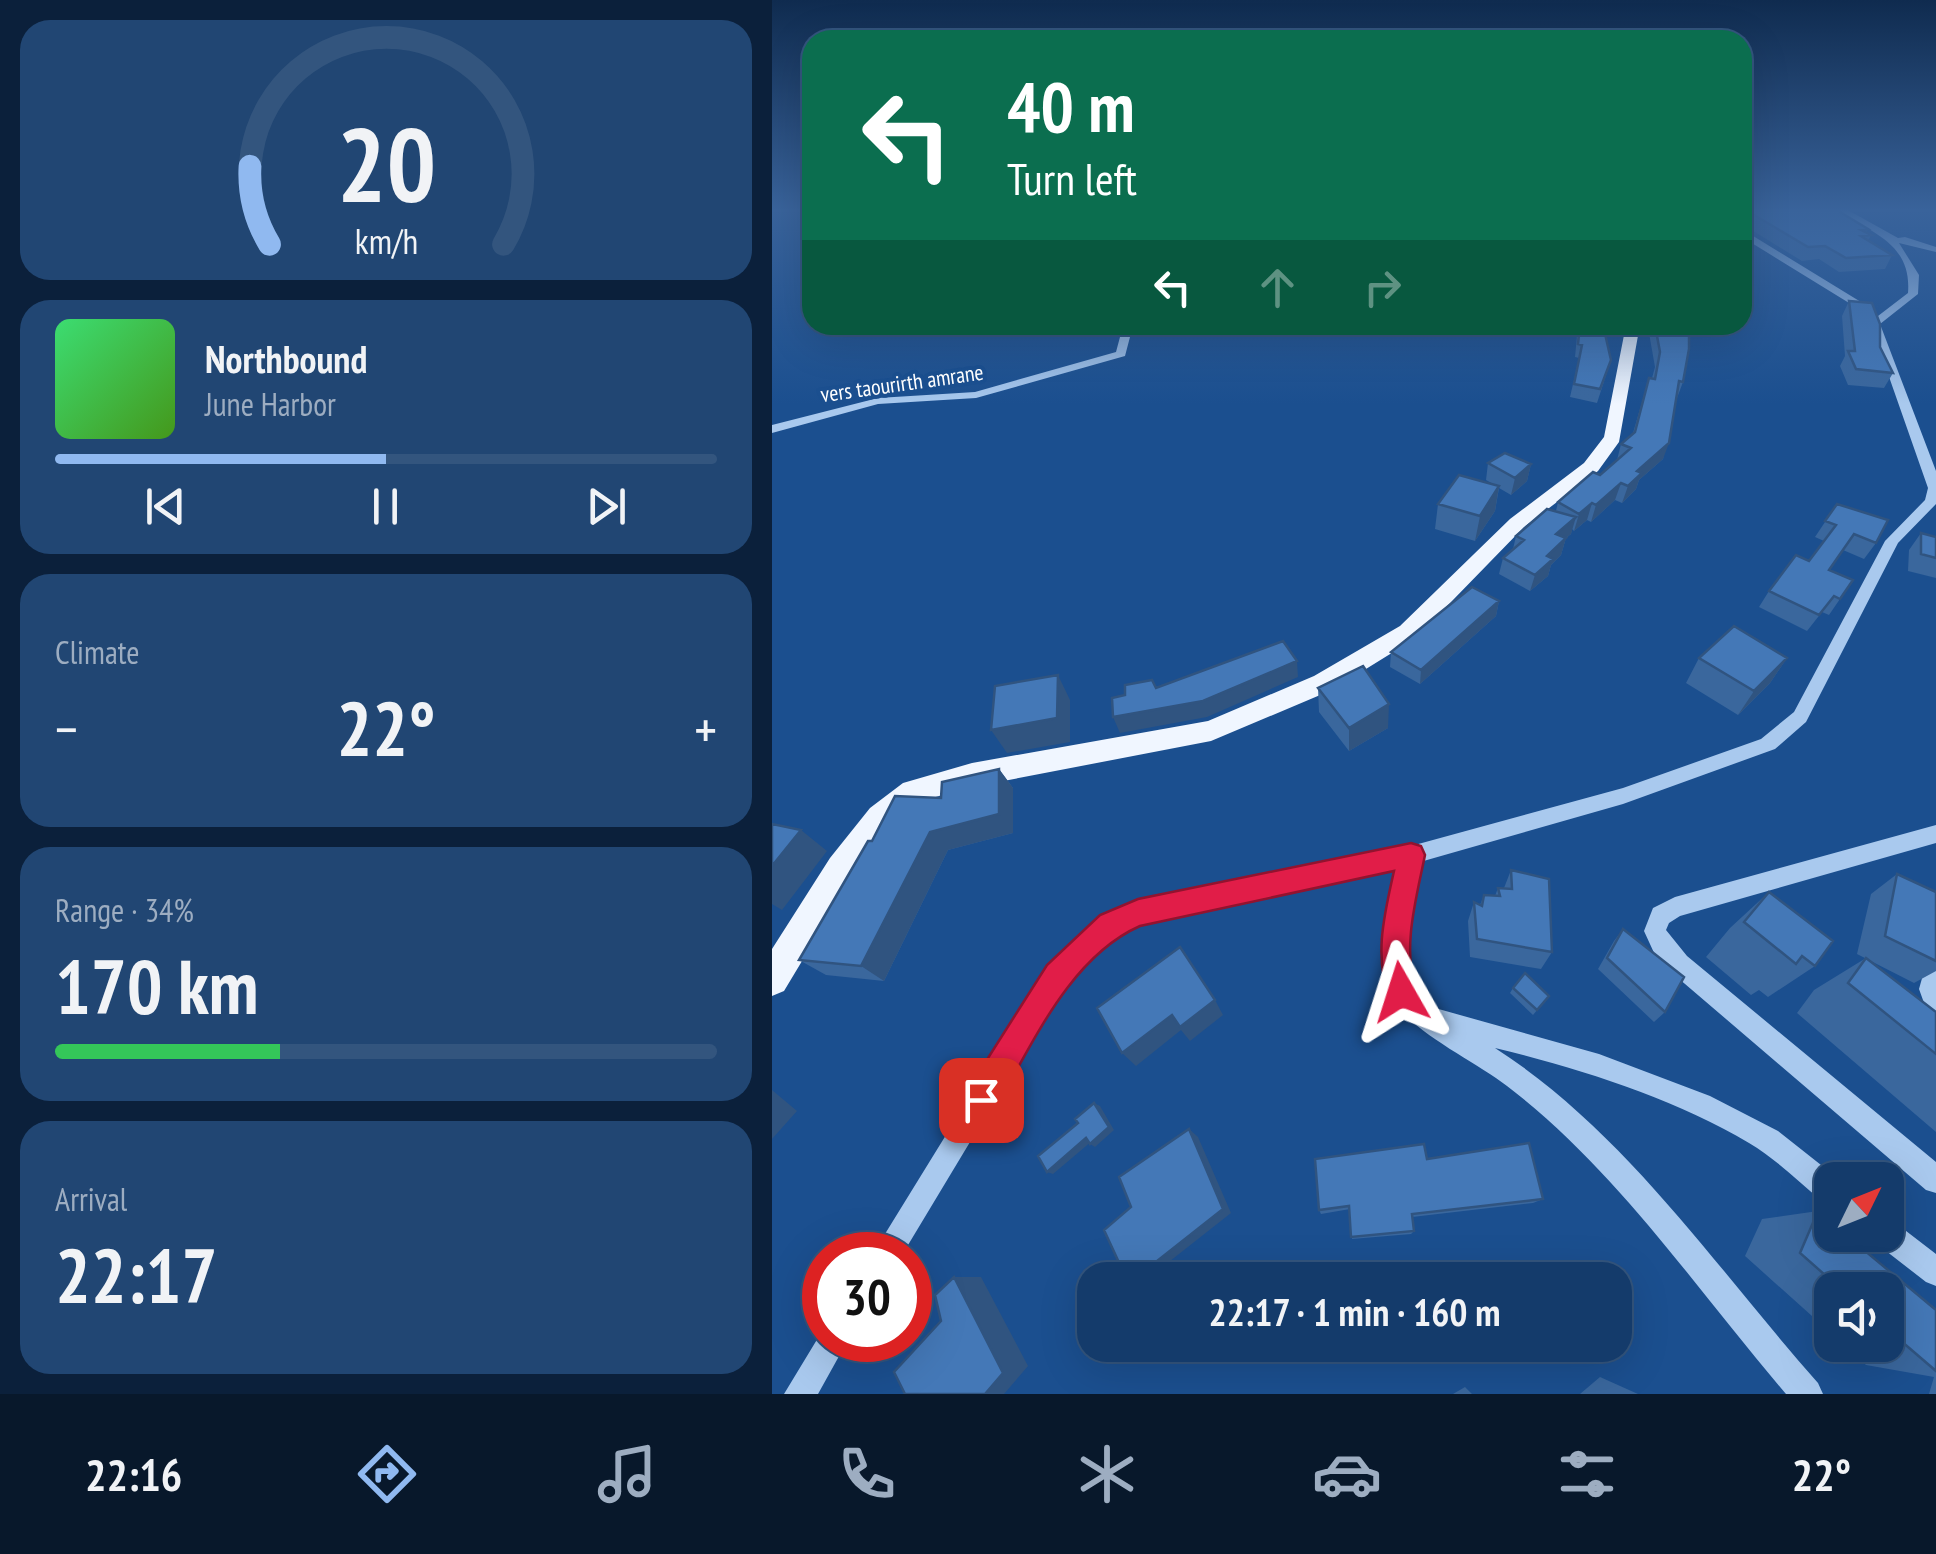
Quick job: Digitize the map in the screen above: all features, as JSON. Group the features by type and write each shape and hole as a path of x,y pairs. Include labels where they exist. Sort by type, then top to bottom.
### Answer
{"main road":[{"path":"772,979 841,868 880,817 913,791 972,775 1211,731 1324,683 1408,632 1518,523 1591,466 1612,438 1632,335"}],"street":[{"path":"900,1232 1057,976 1110,925 1138,913 1411,855 1660,783 1768,744 1800,716 1892,541 1932,502 1935,488 1871,312 1809,274"},
{"path":"1875,323 1913,294 1913,274"},
{"name":"vers taourirth amrane","path":"772,428 878,402 976,394 1068,366 1110,360 1121,354 1127,335"},
{"path":"1936,834 1676,907 1661,916 1656,931 1663,947 1679,964 1936,1180"},
{"path":"1411,855 1397,921 1395,972 1401,992 1419,1014 1520,1080 1578,1133 1668,1226 1756,1338 1807,1394"},
{"path":"1936,965 1931,989 1936,1006"},
{"path":"1419,1014 1542,1049 1729,1119 1762,1136 1814,1177"},
{"path":"1904,1247 1936,1272"},
{"path":"800,1394 820,1362"}],"building":[{"path":"1849,301 1872,303 1880,324 1880,347 1893,373 1856,369 1848,351 1855,351"},
{"path":"1579,335 1605,335 1611,360 1600,389 1574,384 1582,345 1578,344"},
{"path":"1657,335 1689,335 1669,443 1637,471 1642,473 1628,486 1621,483 1596,505 1592,503 1579,514 1558,502 1593,472 1600,475 1631,448 1621,444 1635,432 1649,378 1655,379 1660,352"},
{"path":"1505,453 1531,464 1515,478 1488,463"},
{"path":"1459,475 1499,486 1480,516 1438,504"},
{"path":"1837,504 1888,520 1876,543 1854,534 1829,570 1853,580 1840,599 1834,596 1819,615 1769,591 1796,555 1809,561 1836,525 1825,521"},
{"path":"1547,509 1576,517 1556,534 1566,538 1547,556 1553,559 1535,575 1503,558 1524,540 1516,536"},
{"path":"1921,533 1936,537 1936,558 1921,554"},
{"path":"1472,587 1499,601 1421,670 1391,652"},
{"path":"1734,626 1787,658 1754,691 1699,658"},
{"path":"1283,641 1297,661 1203,701 1113,717 1112,698 1125,695 1125,685 1152,680 1156,688"},
{"path":"1363,666 1389,704 1349,728 1318,688"},
{"path":"1058,675 1057,718 991,730 995,686"},
{"path":"999,769 999,814 930,832 861,966 799,960 895,796 941,798 942,782"},
{"path":"772,824 801,830 772,866"},
{"path":"1511,870 1549,879 1552,952 1477,939 1474,902 1482,906 1484,895 1500,896 1498,888 1512,889"},
{"path":"1897,874 1936,892 1936,961 1885,936"},
{"path":"1769,892 1833,941 1815,966 1802,956 1796,964 1744,922"},
{"path":"1623,929 1684,977 1665,1012 1607,958"},
{"path":"1180,947 1215,1000 1180,1027 1172,1015 1122,1053 1097,1008"},
{"path":"1866,958 1936,1012 1936,1054 1848,983"},
{"path":"1525,973 1549,996 1537,1010 1513,988"},
{"path":"1094,1103 1109,1127 1090,1144 1086,1138 1047,1172 1038,1156 1078,1123 1075,1119"},
{"path":"1189,1129 1223,1209 1156,1262 1119,1262 1104,1230 1131,1207 1119,1177"},
{"path":"1529,1143 1543,1199 1412,1214 1414,1231 1351,1237 1349,1206 1319,1210 1315,1159 1424,1144 1427,1159"},
{"path":"1814,1220 1814,1252 1866,1252 1890,1272 1822,1272 1800,1253"},
{"path":"954,1277 1003,1373 985,1394 905,1394 894,1372 903,1362 932,1362 932,1331 941,1321 935,1295"},
{"path":"1904,1283 1936,1310 1936,1371 1904,1344"}],"route":[{"path":"981,1100 1057,976 1110,925 1138,913 1411,855 1397,921 1395,972 1401,992"}]}
